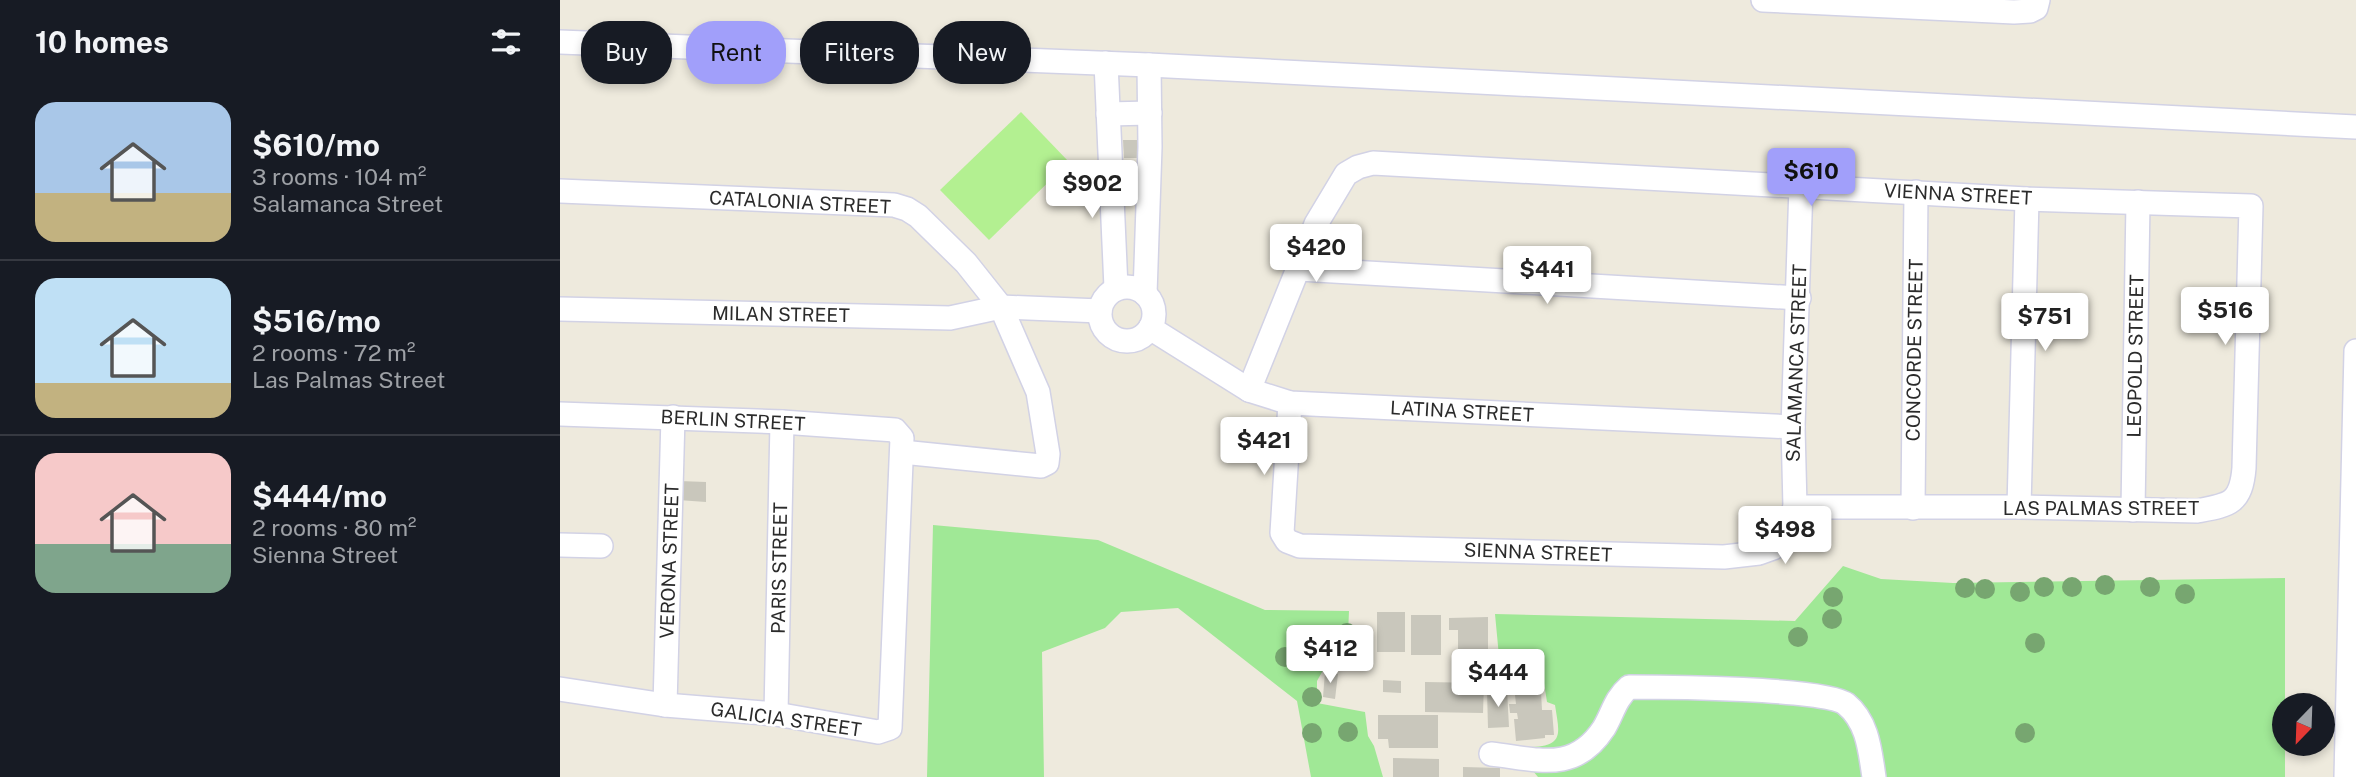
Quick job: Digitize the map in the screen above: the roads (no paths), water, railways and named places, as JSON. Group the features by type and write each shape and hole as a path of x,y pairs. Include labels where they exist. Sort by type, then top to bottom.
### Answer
{"street":[{"path":"1763,0 2023,12 2036,8 2038,0"},
{"path":"560,42 1149,65 2356,127"},
{"path":"1105,63 1116,288"},
{"path":"1146,294 1129,287 1116,288 1106,296 1100,311 1104,328 1119,340 1137,339 1150,328 1154,310 1146,294 1149,65"},
{"path":"1108,114 1150,113"},
{"name":"VIENNA STREET","path":"1299,269 1315,224 1346,174 1373,163 2027,199 2251,206"},
{"path":"1112,178 1149,177"},
{"name":"SALAMANCA STREET","path":"1783,537 1795,507 1793,427 1801,186"},
{"name":"CATALONIA STREET","path":"560,191 894,205 908,209 966,263 1001,307 1038,392 1048,454 1046,463"},
{"name":"CONCORDE STREET","path":"1913,508 1916,191"},
{"path":"2019,507 2027,199"},
{"name":"LEOPOLD STREET","path":"2133,510 2138,202"},
{"name":"LAS PALMAS STREET","path":"1795,507 2206,509 2225,504 2237,497 2242,487 2251,206"},
{"path":"1250,390 1299,269 1799,298"},
{"name":"MILAN STREET","path":"560,309 950,318 1001,307 1100,311"},
{"name":"LATINA STREET","path":"1150,328 1250,390 1290,403 1793,427"},
{"path":"2349,770 2356,351"},
{"name":"SIENNA STREET","path":"1290,403 1282,533 1287,541 1300,545 1724,557 1759,553 1773,548 1783,537"},
{"name":"BERLIN STREET","path":"560,414 782,422 895,430 902,445 1041,466 1046,463"},
{"name":"VERONA STREET","path":"665,705 673,417"},
{"name":"PARIS STREET","path":"776,714 782,422"},
{"name":"GALICIA STREET","path":"560,689 665,705 776,714 878,732 890,728 902,445"},
{"path":"560,545 601,546"},
{"path":"1491,754 1555,761 1569,759 1584,750 1603,729 1619,696 1629,687 1780,692 1826,697 1844,702 1859,717 1869,742 1874,777"}]}
